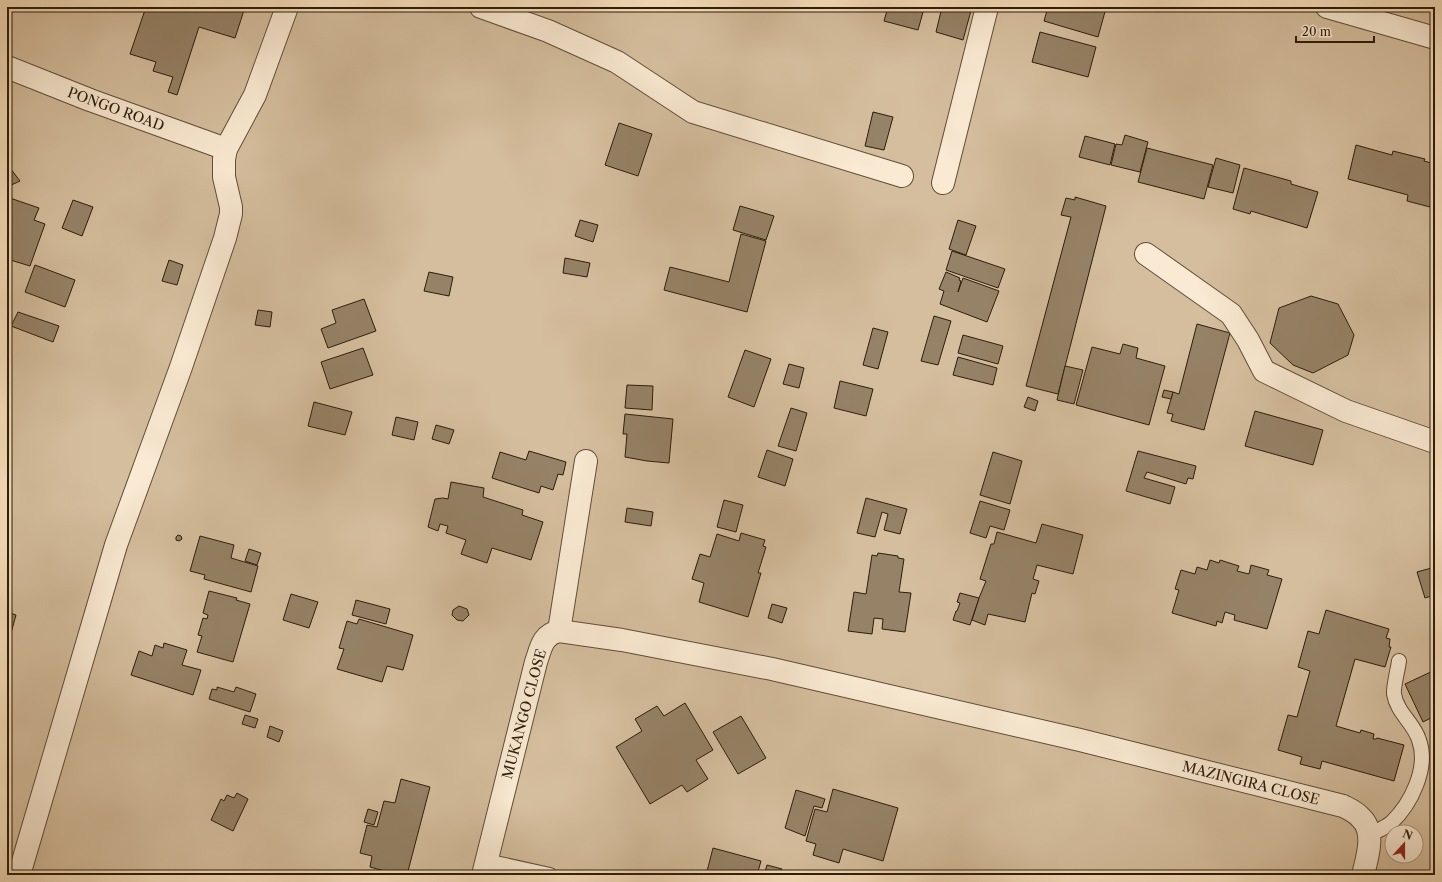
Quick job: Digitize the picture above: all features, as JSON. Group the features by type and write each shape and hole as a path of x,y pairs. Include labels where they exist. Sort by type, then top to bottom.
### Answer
{"street":[{"path":"19,875 116,545 181,367 225,238 231,214 231,207 224,177 224,159 226,149 255,95 288,7"},
{"path":"481,7 548,31 617,62 693,112 902,176"},
{"path":"943,183 987,7"},
{"path":"1327,7 1435,38"},
{"name":"PONGO ROAD","path":"7,68 90,100 226,149"},
{"path":"1146,254 1231,314 1248,340 1264,371 1346,411 1435,442"},
{"path":"559,631 586,461"},
{"name":"MAZINGIRA CLOSE","path":"559,631 622,640 772,669 1080,740 1343,806 1363,818 1367,826 1369,835 1367,858 1363,875"},
{"name":"MUKANGO CLOSE","path":"484,868 536,662 545,639 551,633 559,631"}],"lane":[{"path":"1369,835 1390,824 1403,809 1415,790 1419,774 1422,756 1420,741 1403,716 1394,693 1399,661"},
{"path":"484,868 550,875"}],"shaded area":[{"path":"7,7 1435,7 1435,875 7,875"}],"building":[{"path":"146,7 245,7 235,38 199,27 177,95 168,92 173,77 153,71 156,62 130,54"},
{"path":"604,7 624,7 623,11"},
{"path":"888,7 904,7 923,12 918,30 884,21"},
{"path":"942,7 972,7 963,40 936,32"},
{"path":"1048,7 1106,8 1098,37 1044,21"},
{"path":"1040,32 1096,47 1088,77 1032,62"},
{"path":"873,112 893,117 884,150 865,146"},
{"path":"619,123 652,134 638,176 605,165"},
{"path":"1125,135 1148,142 1140,172 1111,165 1116,144 1122,145"},
{"path":"1085,136 1115,144 1110,165 1079,157"},
{"path":"1356,145 1392,155 1393,151 1425,159 1424,161 1435,164 1435,203 1432,202 1430,207 1407,201 1408,195 1348,179"},
{"path":"1147,148 1213,165 1204,199 1138,182"},
{"path":"1216,158 1240,165 1233,193 1208,187"},
{"path":"7,164 20,181 7,187"},
{"path":"1244,168 1291,181 1291,184 1318,192 1307,228 1251,211 1250,214 1233,209"},
{"path":"7,197 39,208 34,220 45,224 30,266 7,259"},
{"path":"1075,197 1106,206 1058,394 1026,386 1071,217 1061,215 1066,198 1075,200"},
{"path":"73,200 93,207 82,236 62,228"},
{"path":"740,206 774,216 766,240 733,230"},
{"path":"580,220 598,225 593,242 575,236"},
{"path":"958,220 976,226 966,255 949,249"},
{"path":"741,234 766,241 747,312 664,290 670,267 729,282"},
{"path":"952,251 1005,269 998,288 946,270"},
{"path":"565,258 590,263 587,277 563,273"},
{"path":"169,260 183,265 177,285 162,281"},
{"path":"35,265 75,280 65,307 25,292"},
{"path":"429,272 453,277 449,296 424,291"},
{"path":"946,272 960,278 959,280 961,281 958,292 963,278 999,291 987,322 940,304 944,291 939,289"},
{"path":"1311,296 1338,304 1354,335 1348,355 1313,373 1293,365 1270,343 1279,308"},
{"path":"364,299 376,331 328,348 321,329 336,323 332,310"},
{"path":"258,310 272,312 270,327 255,325"},
{"path":"18,312 59,326 53,342 11,326"},
{"path":"934,316 951,321 938,365 921,361"},
{"path":"1197,324 1230,333 1204,430 1171,421 1173,414 1167,413 1173,392 1179,394"},
{"path":"873,328 888,332 878,369 863,365"},
{"path":"963,335 1003,346 998,364 958,353"},
{"path":"1123,344 1138,348 1136,358 1165,366 1149,425 1076,405 1092,347 1120,354"},
{"path":"363,348 373,375 330,389 321,362"},
{"path":"745,350 771,359 754,407 728,397"},
{"path":"958,357 997,368 993,385 953,375"},
{"path":"789,364 804,368 799,388 783,384"},
{"path":"1065,366 1083,370 1074,404 1057,400"},
{"path":"840,381 873,389 866,416 834,408"},
{"path":"627,385 653,386 652,410 625,408"},
{"path":"1164,390 1173,392 1171,399 1162,397"},
{"path":"1028,397 1038,401 1035,411 1024,407"},
{"path":"314,402 352,412 345,435 308,426"},
{"path":"791,408 807,413 796,451 778,446"},
{"path":"1255,411 1323,430 1313,465 1245,446"},
{"path":"625,414 673,419 669,463 625,457 627,434 623,434"},
{"path":"396,417 418,422 414,440 392,435"},
{"path":"436,425 454,430 449,444 432,439"},
{"path":"767,450 793,459 785,486 758,477"},
{"path":"529,451 566,462 563,475 558,474 553,490 541,486 539,493 492,478 500,452 526,460"},
{"path":"1138,451 1196,466 1193,479 1188,478 1186,484 1147,472 1144,478 1175,487 1170,504 1126,491"},
{"path":"993,452 1022,461 1010,504 980,495"},
{"path":"451,482 484,488 483,497 523,510 522,515 543,522 531,560 492,548 487,563 461,554 466,540 446,533 448,526 440,524 438,531 428,527 435,499 448,499"},
{"path":"866,498 907,509 900,534 884,530 888,514 882,512 875,537 857,533"},
{"path":"724,500 743,505 736,532 717,527"},
{"path":"980,501 1010,510 1004,530 990,526 986,538 970,533"},
{"path":"627,508 653,512 651,526 625,522"},
{"path":"1042,524 1083,535 1073,574 1037,565 1033,579 1039,581 1035,594 1032,593 1025,622 988,614 985,625 972,620 986,581 980,579 991,544 994,544 997,532 1036,543"},
{"path":"741,533 765,540 763,546 766,547 758,573 761,573 748,617 699,602 704,583 692,579 700,554 710,557 717,534 739,541"},
{"path":"178,535 181,536 182,539 179,541 176,540"},
{"path":"200,536 234,545 231,558 258,566 251,592 204,579 205,575 190,571"},
{"path":"249,549 261,553 257,565 245,561"},
{"path":"878,553 898,556 898,558 904,559 899,592 911,593 905,632 882,629 883,619 874,618 872,634 848,631 854,592 866,594 872,555 877,556"},
{"path":"1210,560 1219,563 1220,560 1239,566 1237,571 1249,574 1251,565 1269,570 1267,575 1282,579 1267,629 1234,620 1235,615 1225,612 1222,623 1217,621 1216,626 1172,613 1179,590 1175,589 1181,570 1195,574 1197,567 1207,570"},
{"path":"1435,567 1435,595 1425,598 1417,572"},
{"path":"209,591 237,598 236,600 250,604 233,662 197,652 202,636 198,635 203,618 207,619 208,615 203,613"},
{"path":"960,593 979,598 970,625 953,620 960,603 957,602"},
{"path":"291,594 318,602 309,628 283,620"},
{"path":"356,600 390,609 386,624 352,615"},
{"path":"772,604 787,608 782,623 768,618"},
{"path":"459,606 467,609 469,615 463,621 457,620 452,615 453,610"},
{"path":"1326,610 1389,629 1386,638 1390,639 1389,647 1391,647 1385,667 1355,659 1336,726 1360,733 1361,730 1374,734 1373,739 1377,738 1404,745 1394,781 1322,761 1320,769 1300,764 1302,757 1278,750 1288,715 1297,717 1310,671 1298,667 1308,631 1319,634"},
{"path":"7,612 16,615 11,633 7,632"},
{"path":"359,619 413,635 403,670 387,666 382,682 337,669 344,649 339,648 347,621 357,624"},
{"path":"164,643 187,650 182,665 201,670 193,695 131,675 139,651 152,656 155,645 163,648"},
{"path":"1435,670 1435,716 1423,722 1405,684"},
{"path":"217,687 234,692 236,687 256,694 250,712 209,699 212,689 217,690"},
{"path":"685,703 713,750 696,760 708,779 687,792 682,785 650,804 616,747 642,731 635,719 657,706 664,716"},
{"path":"245,715 258,719 255,728 242,724"},
{"path":"741,716 766,758 738,774 713,732"},
{"path":"270,726 283,731 279,742 267,737"},
{"path":"401,779 430,787 407,875 399,875 370,867 372,856 360,853 367,825 377,827 384,801 395,803"},
{"path":"833,789 898,808 883,861 843,849 839,863 813,855 816,844 806,841 815,809 827,812"},
{"path":"796,790 825,799 822,808 814,806 805,836 785,828"},
{"path":"237,793 248,799 233,831 211,820 221,799 224,801 227,795 234,798"},
{"path":"368,809 378,812 374,825 364,822"},
{"path":"713,848 761,861 757,875 706,875"},
{"path":"767,865 782,869 780,875 764,875"},
{"path":"806,872 819,875 805,875"}]}
